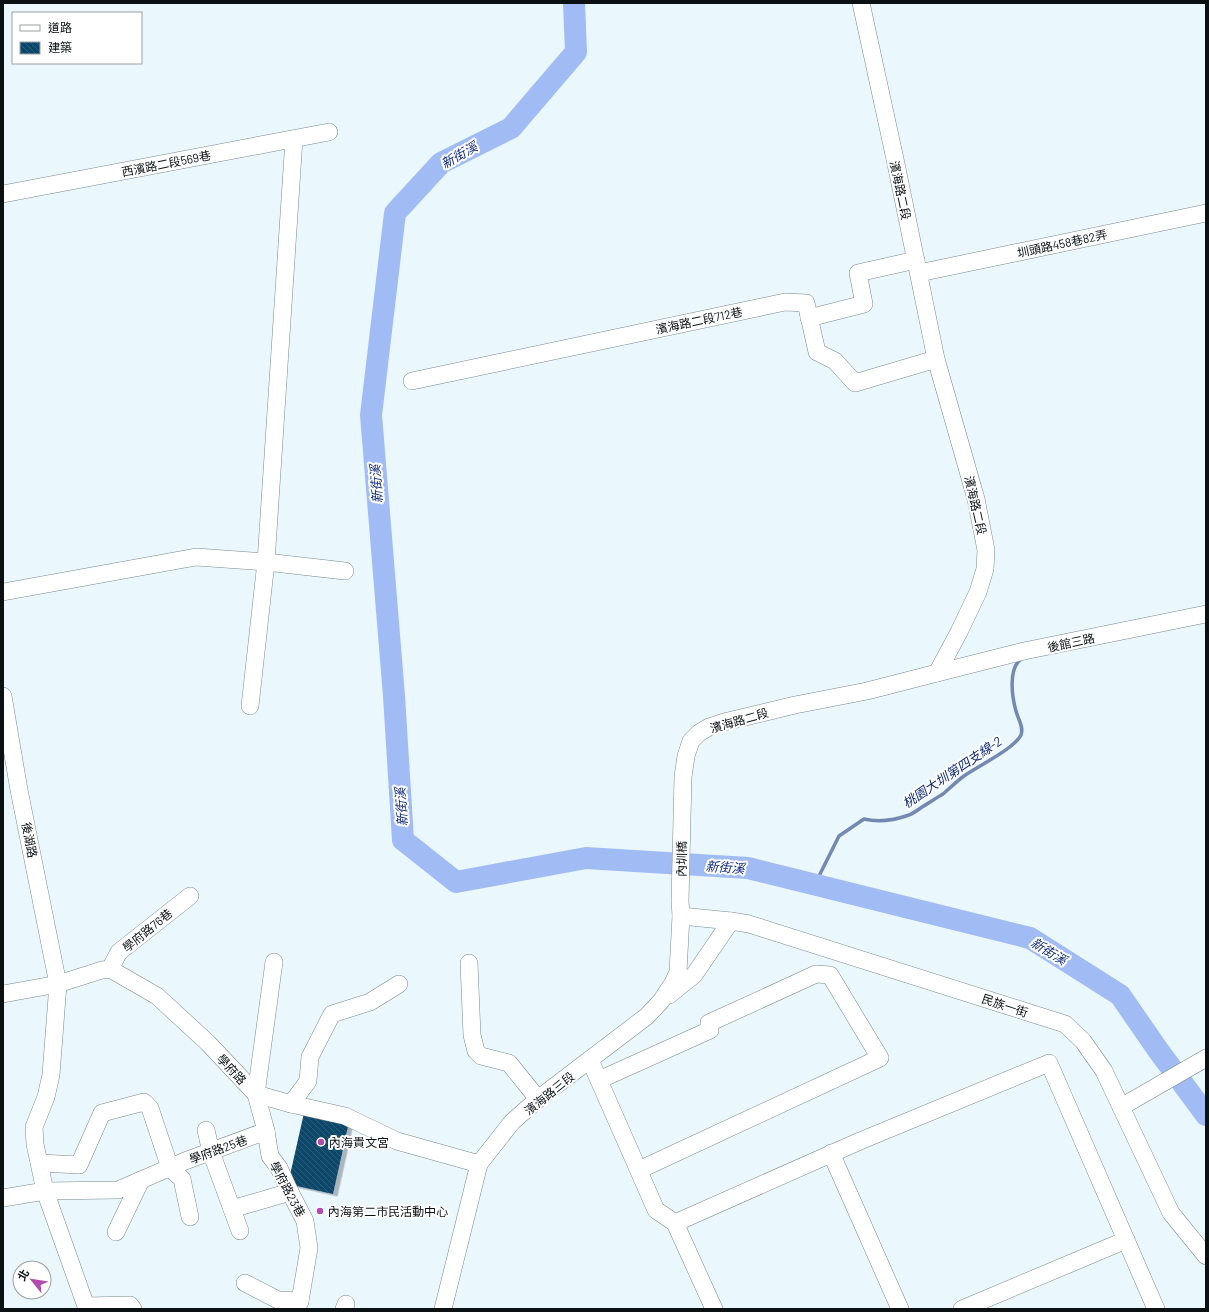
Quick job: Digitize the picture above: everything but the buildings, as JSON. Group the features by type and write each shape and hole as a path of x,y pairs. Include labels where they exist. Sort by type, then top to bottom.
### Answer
{"street":[{"name":"濱海路二段","path":"682,818 683,777 686,756 691,741 699,733 709,727 794,705 868,691 936,673 959,632 978,592 985,569 986,550 976,499 936,359 861,3"},
{"name":"西濱路二段569巷","path":"3,194 329,132"},
{"path":"250,706 266,562 294,139"},
{"name":"圳頭路458巷82弄","path":"809,318 864,304 858,273 917,267 1206,213"},
{"name":"濱海路二段712巷","path":"412,381 785,302 806,303 817,352 835,361 855,383 936,359"},
{"path":"3,592 196,557 266,562 345,571"},
{"name":"後館三路","path":"936,673 1024,651 1206,614"},
{"name":"後湖路","path":"3,696 19,790 58,984 51,1075 46,1097 34,1127 35,1144 46,1191 86,1308"},
{"name":"內圳橋","path":"680,908 682,818"},
{"name":"學府路76巷","path":"110,969 119,952 190,896"},
{"name":"民族一街","path":"680,908 756,927 1065,1024 1083,1042 1104,1071 1171,1213 1206,1256"},
{"name":"濱海路三段","path":"443,1309 479,1164 512,1122 538,1099 647,1016 661,1001 673,983 678,972 680,908"},
{"path":"661,1001 694,975 731,921"},
{"path":"256,1094 274,962"},
{"path":"469,963 472,1035 476,1051 481,1056 509,1063 538,1099"},
{"path":"3,994 58,984 102,970 110,969"},
{"name":"學府路","path":"110,969 157,996 208,1043 256,1094 291,1104 345,1116 397,1141 479,1164"},
{"path":"599,1080 710,1030 709,1023 816,974 830,975 880,1058 639,1170"},
{"path":"291,1104 308,1081 310,1057 332,1014 370,1002 398,984"},
{"path":"1121,1107 1206,1058"},
{"path":"590,1060 656,1210 674,1223 714,1309"},
{"path":"674,1223 831,1153 1049,1063 1156,1309"},
{"name":"學府路23巷","path":"256,1094 266,1131 270,1156 279,1168 305,1221 309,1248 299,1305"},
{"path":"40,1164 79,1165 102,1113 144,1102 150,1108 170,1168 182,1179 190,1217"},
{"path":"206,1130 212,1152 240,1231"},
{"name":"學府路25巷","path":"170,1168 206,1152 212,1152 266,1131"},
{"path":"831,1153 900,1309"},
{"path":"3,1198 46,1191 118,1190 170,1168"},
{"path":"116,1232 141,1180"},
{"path":"232,1208 290,1192"},
{"path":"962,1309 1126,1240"},
{"path":"245,1282 278,1300 299,1305"},
{"path":"86,1308 130,1305 133,1309"}],"waterway":[{"name":"新街溪","path":"574,3 576,52 511,128 441,163 395,213 371,415 394,696 403,840 456,882 586,858 748,868 1030,938 1120,995 1206,1115"},
{"name":"桃園大圳第四支線-2","path":"820,874 839,836 864,819 876,821 887,820 913,813 943,794 964,776 1004,751 1017,740 1021,735 1022,729 1017,714 1012,684 1014,669 1021,659"}],"place":[{"name":"內海貴文宮","path":"321,1142"},
{"name":"內海第二市民活動中心","path":"320,1211"}]}
